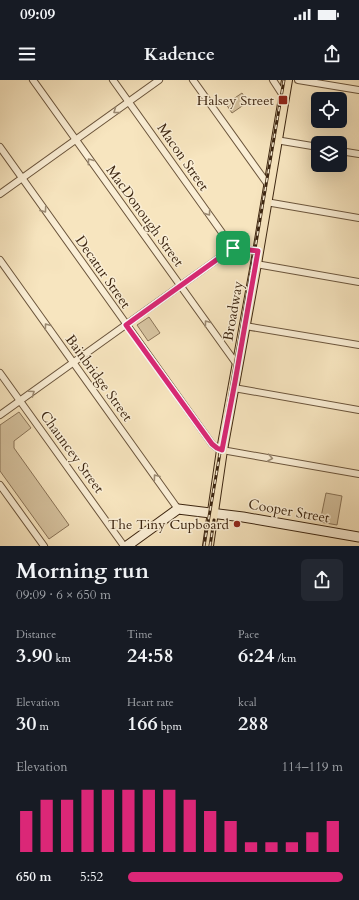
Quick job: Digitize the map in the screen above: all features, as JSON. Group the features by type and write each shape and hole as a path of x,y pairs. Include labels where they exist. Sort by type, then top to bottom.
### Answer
{"main road":[{"name":"Broadway","path":"208,546 222,450 256,264 287,80"},
{"name":"Cooper Street","path":"178,509 243,517 359,537"},
{"path":"126,546 178,509"}],"street":[{"name":"MacDonough Street","path":"32,80 238,366"},
{"name":"Macon Street","path":"113,80 233,248"},
{"path":"0,194 159,80"},
{"path":"193,80 269,186"},
{"path":"273,80 284,97"},
{"path":"298,80 359,90"},
{"path":"276,140 311,146"},
{"name":"Decatur Street","path":"0,147 212,444 222,450"},
{"path":"347,152 359,154"},
{"path":"266,202 359,218"},
{"path":"0,415 233,248 258,251"},
{"name":"Bainbridge Street","path":"0,260 178,509"},
{"path":"256,264 359,282"},
{"path":"245,326 359,345"},
{"name":"Chauncey Street","path":"0,373 126,546"},
{"path":"234,388 359,410"},
{"path":"222,450 359,474"},
{"path":"0,485 44,546"}],"shaded area":[{"path":"242,93 248,102 232,113 226,104"},
{"path":"149,317 160,333 148,341 137,325"},
{"path":"19,412 31,428 14,441 14,448 69,525 49,539 0,471 0,425"},
{"path":"326,493 342,496 337,525 320,522"}],"railway":[{"path":"204,546 284,80"},
{"path":"210,546 214,520"}],"place":[{"name":"Halsey Street","path":"283,100"},
{"name":"The Tiny Cupboard","path":"237,524"}],"route":[{"path":"233,248 258,251 222,450 212,444 126,325 233,248"}]}
